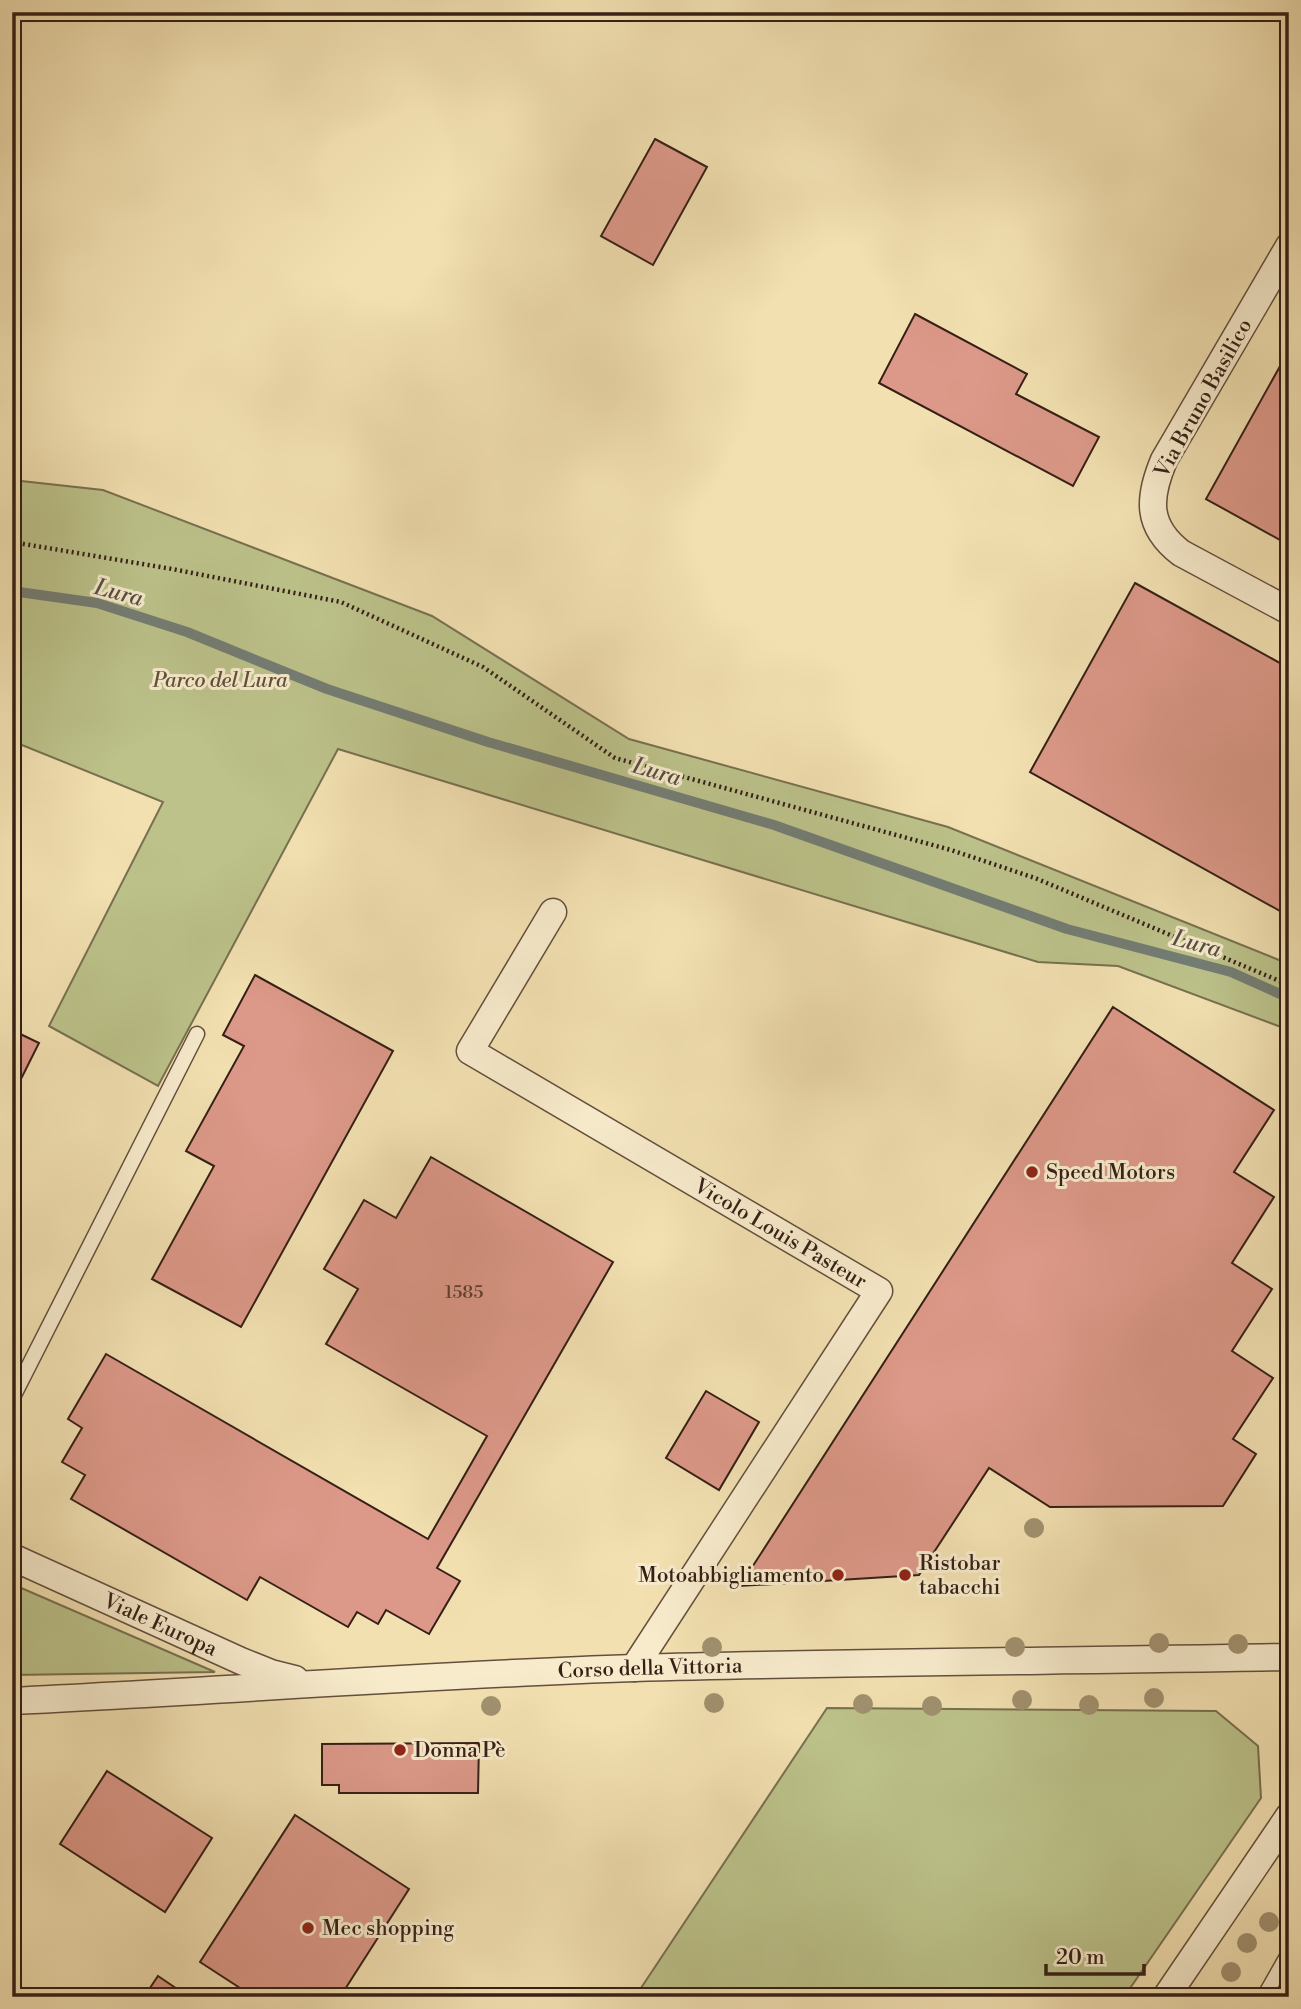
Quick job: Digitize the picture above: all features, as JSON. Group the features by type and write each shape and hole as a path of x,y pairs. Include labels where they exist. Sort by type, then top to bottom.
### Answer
{"street":[{"name":"Via Bruno Basilico","path":"1289,246 1164,460 1154,487 1153,499 1156,526 1172,546 1289,611"},
{"name":"Vicolo Louis Pasteur","path":"553,912 470,1051 879,1291 635,1668"},
{"name":"Viale Europa","path":"12,1558 241,1661 271,1673 311,1682"},
{"name":"Corso della Vittoria","path":"12,1701 250,1689 311,1682 635,1668 1289,1657"},
{"path":"1167,1997 1289,1816"}],"lane":[{"path":"12,1399 197,1034"},
{"path":"1264,1997 1289,1954"}],"path":[{"path":"12,541 341,602 483,667 615,758 951,850 1023,874 1289,985"}],"green space":[{"name":"Parco del Lura","path":"12,480 103,490 432,616 629,739 948,827 1289,964 1289,1030 1118,966 1038,962 338,749 158,1086 49,1026 163,802 12,741"},
{"path":"12,1584 215,1672 12,1675"},
{"path":"827,1708 1216,1711 1258,1746 1261,1798 1124,1997 635,1997"}],"building":[{"path":"655,139 707,167 653,265 601,236"},
{"path":"915,314 1027,374 1016,394 1099,437 1073,486 879,383"},
{"path":"1289,350 1289,545 1206,499"},
{"path":"1135,583 1289,668 1289,916 1030,772"},
{"path":"255,975 393,1051 241,1327 152,1279 214,1166 186,1151 244,1046 223,1035"},
{"path":"1113,1007 1274,1110 1234,1172 1274,1197 1232,1263 1272,1289 1232,1351 1273,1378 1233,1439 1256,1454 1223,1506 1050,1507 989,1468 919,1575 740,1586"},
{"path":"12,1030 39,1043 12,1097"},
{"path":"431,1157 613,1262 437,1568 460,1581 429,1634 386,1610 378,1624 357,1612 348,1627 260,1577 247,1600 71,1499 85,1475 62,1462 82,1428 68,1419 106,1354 428,1539 487,1436 326,1344 358,1289 324,1269 364,1200 396,1218"},
{"path":"706,1391 759,1422 719,1490 666,1458"},
{"path":"479,1743 478,1793 339,1793 339,1785 322,1785 322,1744"},
{"path":"107,1771 212,1838 165,1912 60,1844"},
{"path":"295,1815 409,1889 340,1997 254,1997 200,1962"},
{"path":"158,1976 189,1997 144,1997"}],"waterway":[{"name":"Lura","path":"12,591 97,603 187,632 327,689 488,742 774,825 1067,929 1231,972 1289,998"}],"place":[{"name":"Speed Motors","path":"1032,1172"},
{"name":"Motoabbigliamento","path":"838,1575"},
{"name":"Ristobar tabacchi","path":"905,1575"},
{"name":"Donna Pè","path":"400,1750"},
{"name":"Mec shopping","path":"308,1928"}]}
